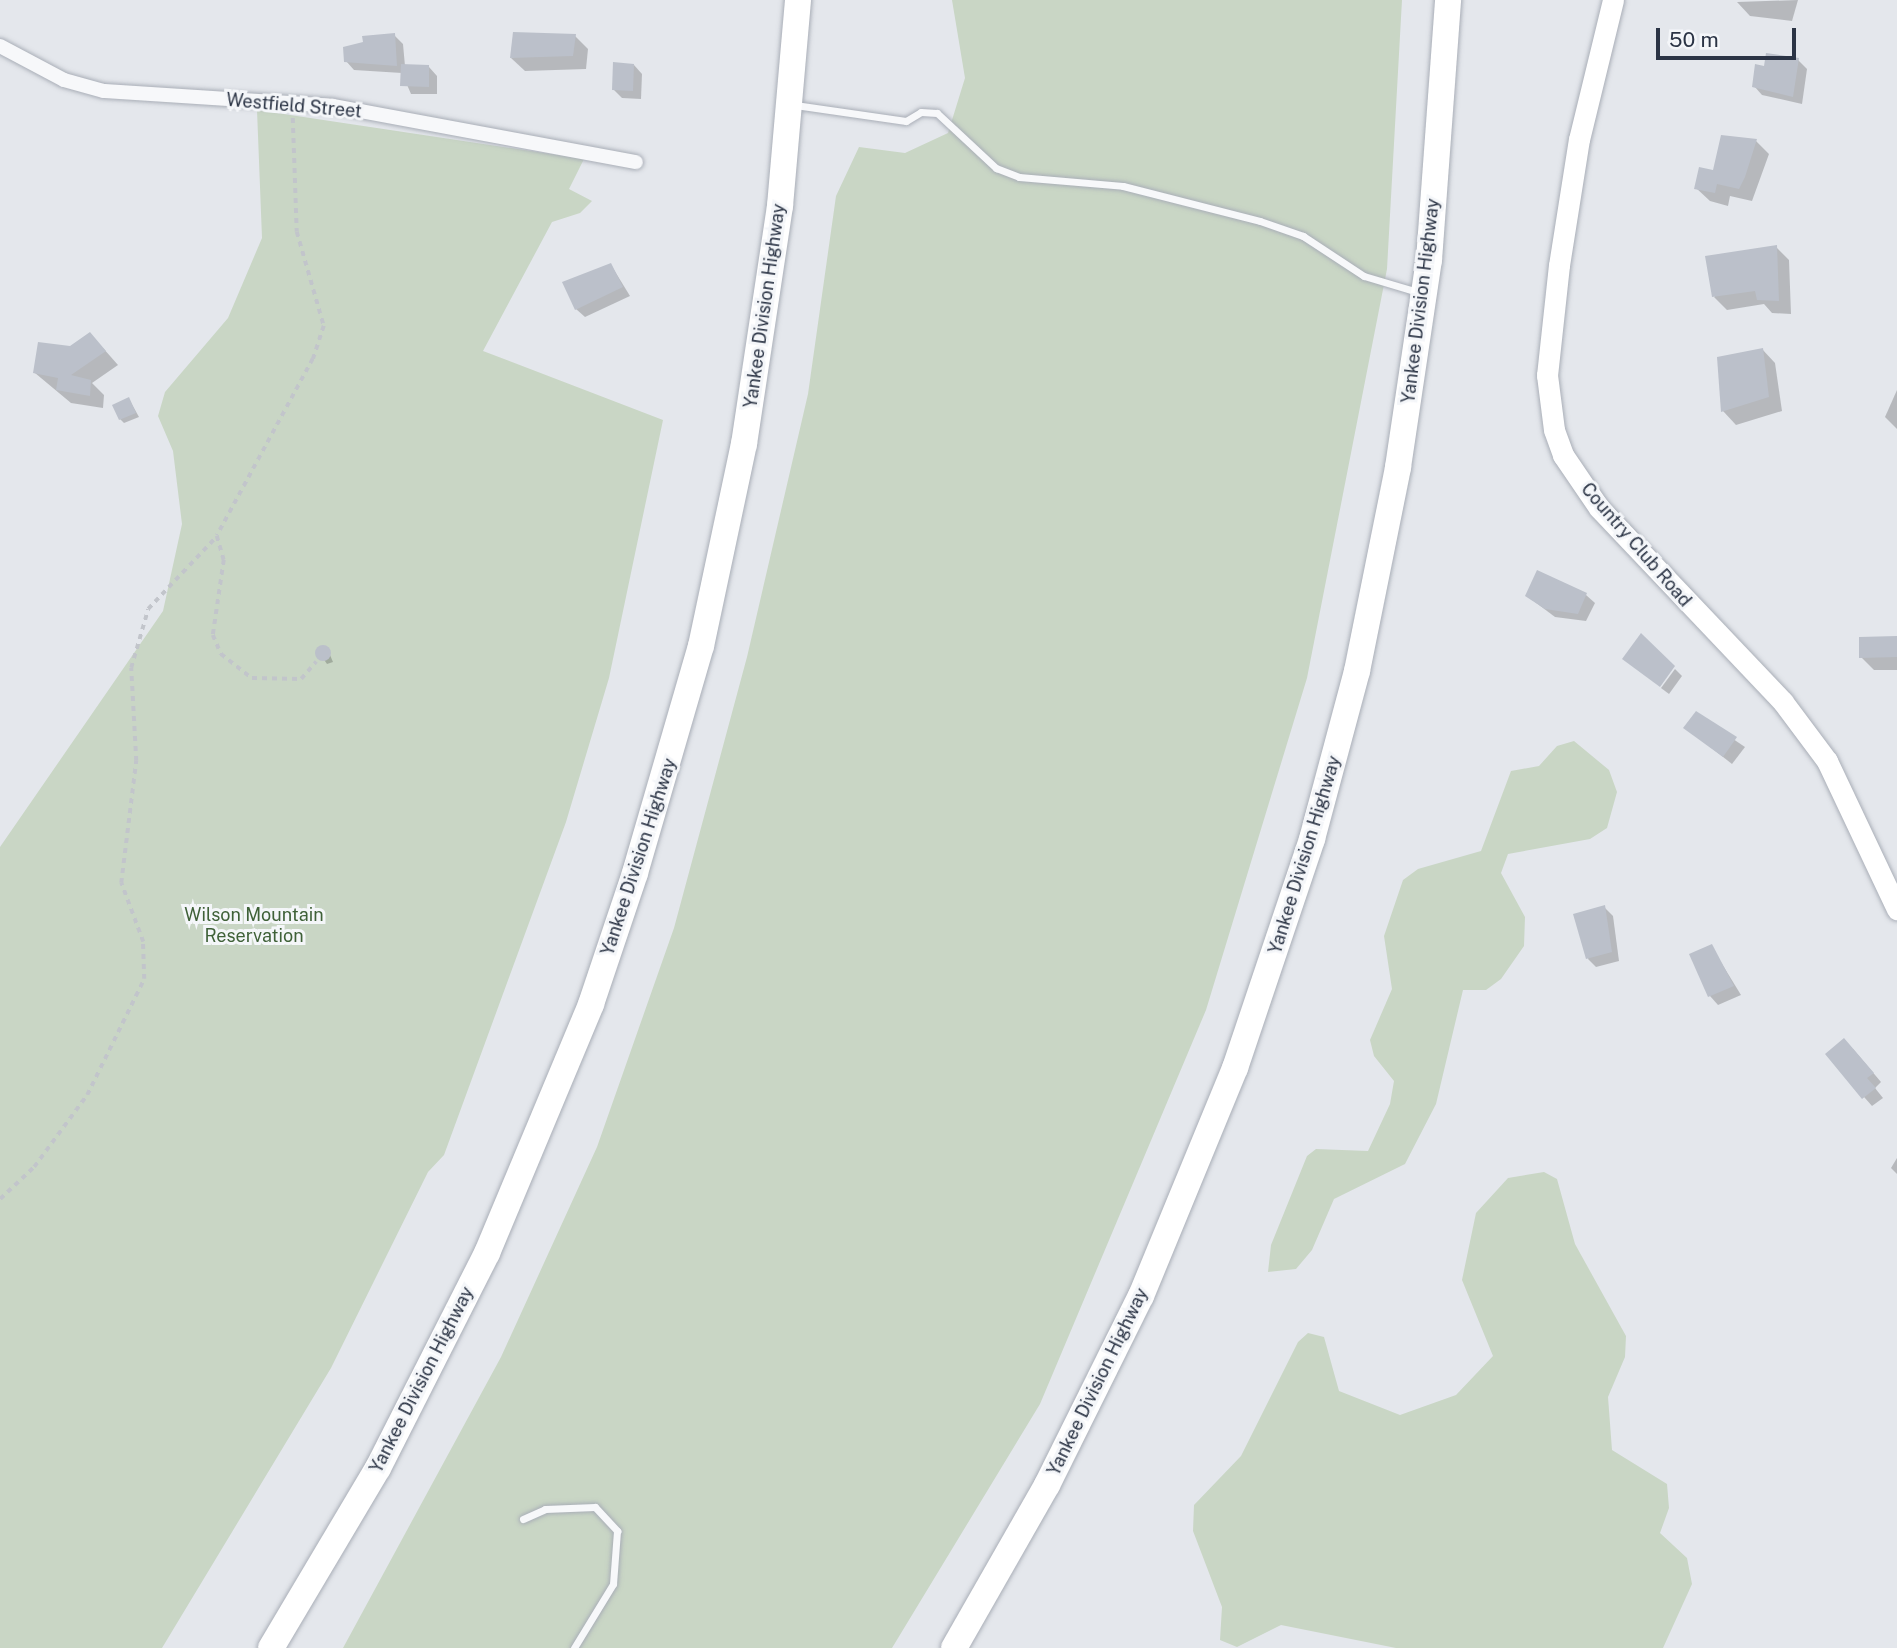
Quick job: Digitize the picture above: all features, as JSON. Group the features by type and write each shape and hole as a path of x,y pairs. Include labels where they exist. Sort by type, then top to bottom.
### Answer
{"highway":[{"name":"Yankee Division Highway","path":"271,1648 378,1468 457,1315 532,1149 614,938 675,743 724,546 767,309 791,105 798,0"},
{"name":"Yankee Division Highway","path":"954,1648 1125,1329 1259,1004 1357,671 1424,295 1448,0"}],"street":[{"name":"Country Club Road","path":"1613,0 1579,139 1559,265 1548,374 1554,430 1563,455 1599,508 1783,702 1827,761 1897,909"},
{"name":"Westfield Street","path":"0,46 56,76 104,91 293,103 636,162"}],"lane":[{"path":"791,105 906,121 921,112 937,113 996,168 1019,177 1123,186 1260,221 1303,236 1364,276 1424,295"},
{"path":"523,1519 545,1509 595,1507 617,1531 613,1584 574,1648"}],"path":[{"path":"0,1199 34,1167 87,1095 144,979 143,942 121,883 136,761 131,668 148,609 218,536 313,359 324,326 298,232 293,103"},
{"path":"218,536 225,560 213,635 221,654 252,678 267,681 301,680 316,662"}],"green space":[{"path":"952,0 1402,0 1387,269 1307,678 1206,1010 1040,1404 892,1648 343,1648 501,1357 597,1147 674,928 747,657 808,394 836,196 859,147 905,153 948,133 965,78"},
{"name":"Wilson Mountain Reservation","path":"257,110 584,159 569,189 592,201 580,213 552,222 483,351 663,420 609,678 566,822 444,1155 428,1172 331,1368 162,1648 0,1648 0,847 163,611 182,524 173,451 158,416 165,392 228,318 262,238"},
{"path":"1574,741 1609,770 1617,792 1607,828 1590,839 1508,854 1501,873 1525,917 1524,946 1501,979 1486,990 1463,990 1436,1104 1405,1164 1334,1199 1312,1250 1296,1269 1268,1272 1271,1245 1307,1156 1316,1149 1368,1151 1390,1104 1394,1081 1374,1056 1370,1040 1392,989 1384,936 1403,880 1418,869 1481,851 1511,771 1539,766 1557,746"},
{"path":"1544,1172 1557,1179 1575,1244 1626,1336 1625,1357 1608,1397 1612,1450 1667,1484 1669,1508 1660,1533 1687,1558 1692,1584 1663,1648 1396,1648 1281,1625 1237,1647 1220,1640 1222,1607 1193,1531 1194,1505 1241,1456 1298,1342 1308,1333 1324,1337 1339,1391 1400,1415 1456,1395 1493,1356 1462,1280 1476,1213 1508,1178"}],"building":[{"path":"513,32 576,34 573,56 510,58"},
{"path":"395,33 397,66 344,62 343,47 363,42 362,36"},
{"path":"1766,53 1799,58 1793,97 1752,87 1755,64 1764,66"},
{"path":"613,62 634,64 633,91 612,90"},
{"path":"401,64 429,65 429,87 400,86"},
{"path":"1721,135 1757,139 1739,189 1717,184 1715,193 1694,189 1699,167 1713,170"},
{"path":"1777,245 1779,301 1757,300 1755,291 1712,297 1705,256"},
{"path":"611,263 623,287 575,310 562,282"},
{"path":"90,332 106,351 71,375 91,380 90,396 56,390 58,378 33,373 38,342 70,346"},
{"path":"1763,348 1769,397 1721,412 1717,357"},
{"path":"129,397 136,413 119,420 112,405"},
{"path":"1537,570 1587,593 1578,614 1545,609 1525,596"},
{"path":"1641,633 1675,666 1660,687 1622,659"},
{"path":"1897,636 1897,657 1859,658 1859,637"},
{"path":"320,645 326,645 331,653 329,659 320,661 315,656 315,650"},
{"path":"1696,711 1737,737 1723,757 1683,728"},
{"path":"1605,905 1612,952 1586,959 1573,914"},
{"path":"1712,944 1734,986 1708,997 1689,954"},
{"path":"1844,1038 1874,1073 1867,1078 1876,1088 1862,1099 1825,1054"}]}
